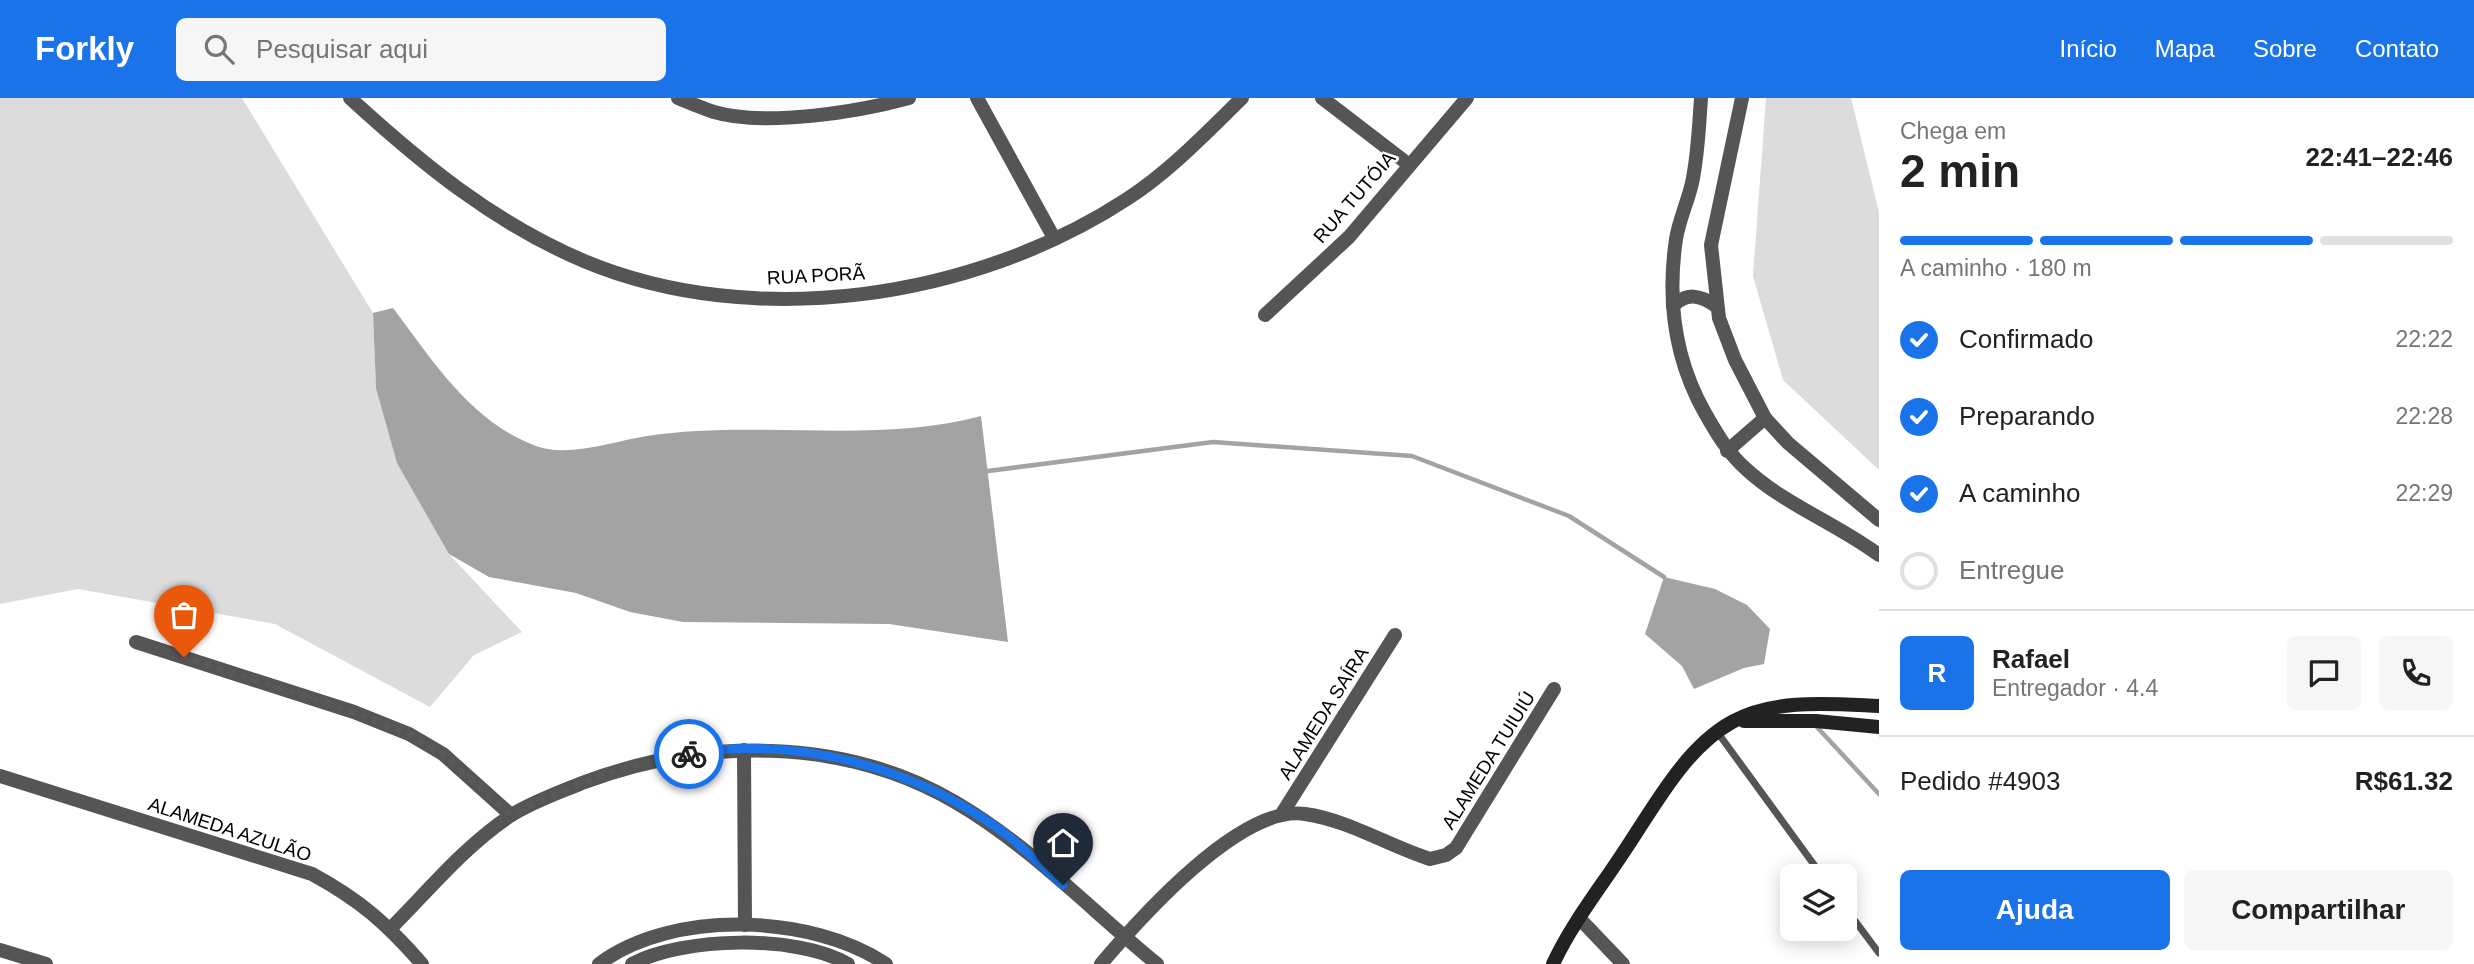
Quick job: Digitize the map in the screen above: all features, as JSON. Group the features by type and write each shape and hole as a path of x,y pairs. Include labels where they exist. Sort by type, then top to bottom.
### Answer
{"main road":[{"path":"1863,705 1879,699"},
{"path":"1553,964 1579,918 1667,789 1698,750 1718,733 1732,722 1769,708 1879,706"},
{"path":"1732,722 1806,721 1879,727"}],"street":[{"name":"RUA PORÃ","path":"350,98 401,144 468,198 517,228 584,261 649,282 770,299 835,296 950,279 984,268 1054,238 1137,192 1179,161 1242,98"},
{"path":"678,98 716,113 772,118 831,113 909,98"},
{"path":"977,98 1054,238"},
{"path":"1322,98 1408,164"},
{"name":"RUA TUTÓIA","path":"1265,315 1349,237 1389,193 1408,164 1467,98"},
{"path":"1701,98 1692,182 1676,238 1673,306 1677,345 1693,392 1727,451 1781,498 1852,535 1879,555"},
{"path":"1742,98 1711,245 1716,306 1735,360 1765,418 1788,443 1879,520"},
{"path":"1673,306 1690,295 1699,296 1716,306"},
{"path":"1727,451 1765,418"},
{"name":"ALAMEDA SAÍRA","path":"1283,813 1395,635"},
{"path":"136,642 354,712 409,734 443,754 511,815"},
{"name":"ALAMEDA TUIUIÚ","path":"1283,813 1306,814 1328,820 1430,859 1446,855 1456,848 1554,690"},
{"path":"744,750 745,925"},
{"path":"391,928 490,831 511,815 550,795 650,760 696,752 744,750 807,753 913,780 1003,832 1157,964"},
{"name":"ALAMEDA AZULÃO","path":"0,776 312,874 352,895 391,928 422,964"},
{"path":"1101,964 1124,937 1222,843 1283,813"},
{"path":"1579,918 1623,964"},
{"path":"599,964 637,942 670,933 745,925 803,930 844,941 886,964"},
{"path":"632,964 673,948 754,944 801,948 848,964"},
{"path":"0,950 46,964"}],"lane":[{"path":"1718,733 1814,864"},
{"path":"1857,923 1879,953"}],"shaded area":[{"path":"0,98 242,98 373,313 376,388 449,554 522,632 474,655 430,707 275,624 78,589 0,604"},
{"path":"1766,98 1851,98 1879,212 1879,470 1783,380 1753,276"},
{"path":"393,308 439,369 473,406 513,435 549,449 577,449 688,431 898,429 981,416 1008,642 889,624 683,622 630,612 576,593 489,577 449,554 397,463 376,388 373,313"},
{"path":"1664,577 1715,589 1747,605 1770,629 1764,664 1744,668 1694,689 1682,666 1645,634"}],"waterway":[{"path":"988,471 1213,442 1412,456 1569,516 1664,577"},
{"path":"1816,726 1879,794"}],"way so far":[{"path":"184,657 354,712 409,734 443,754 511,815 550,795 612,772 650,760 689,754"}],"route":[{"path":"689,754 744,750 807,753 871,766 913,780 1003,832 1063,885"}]}
